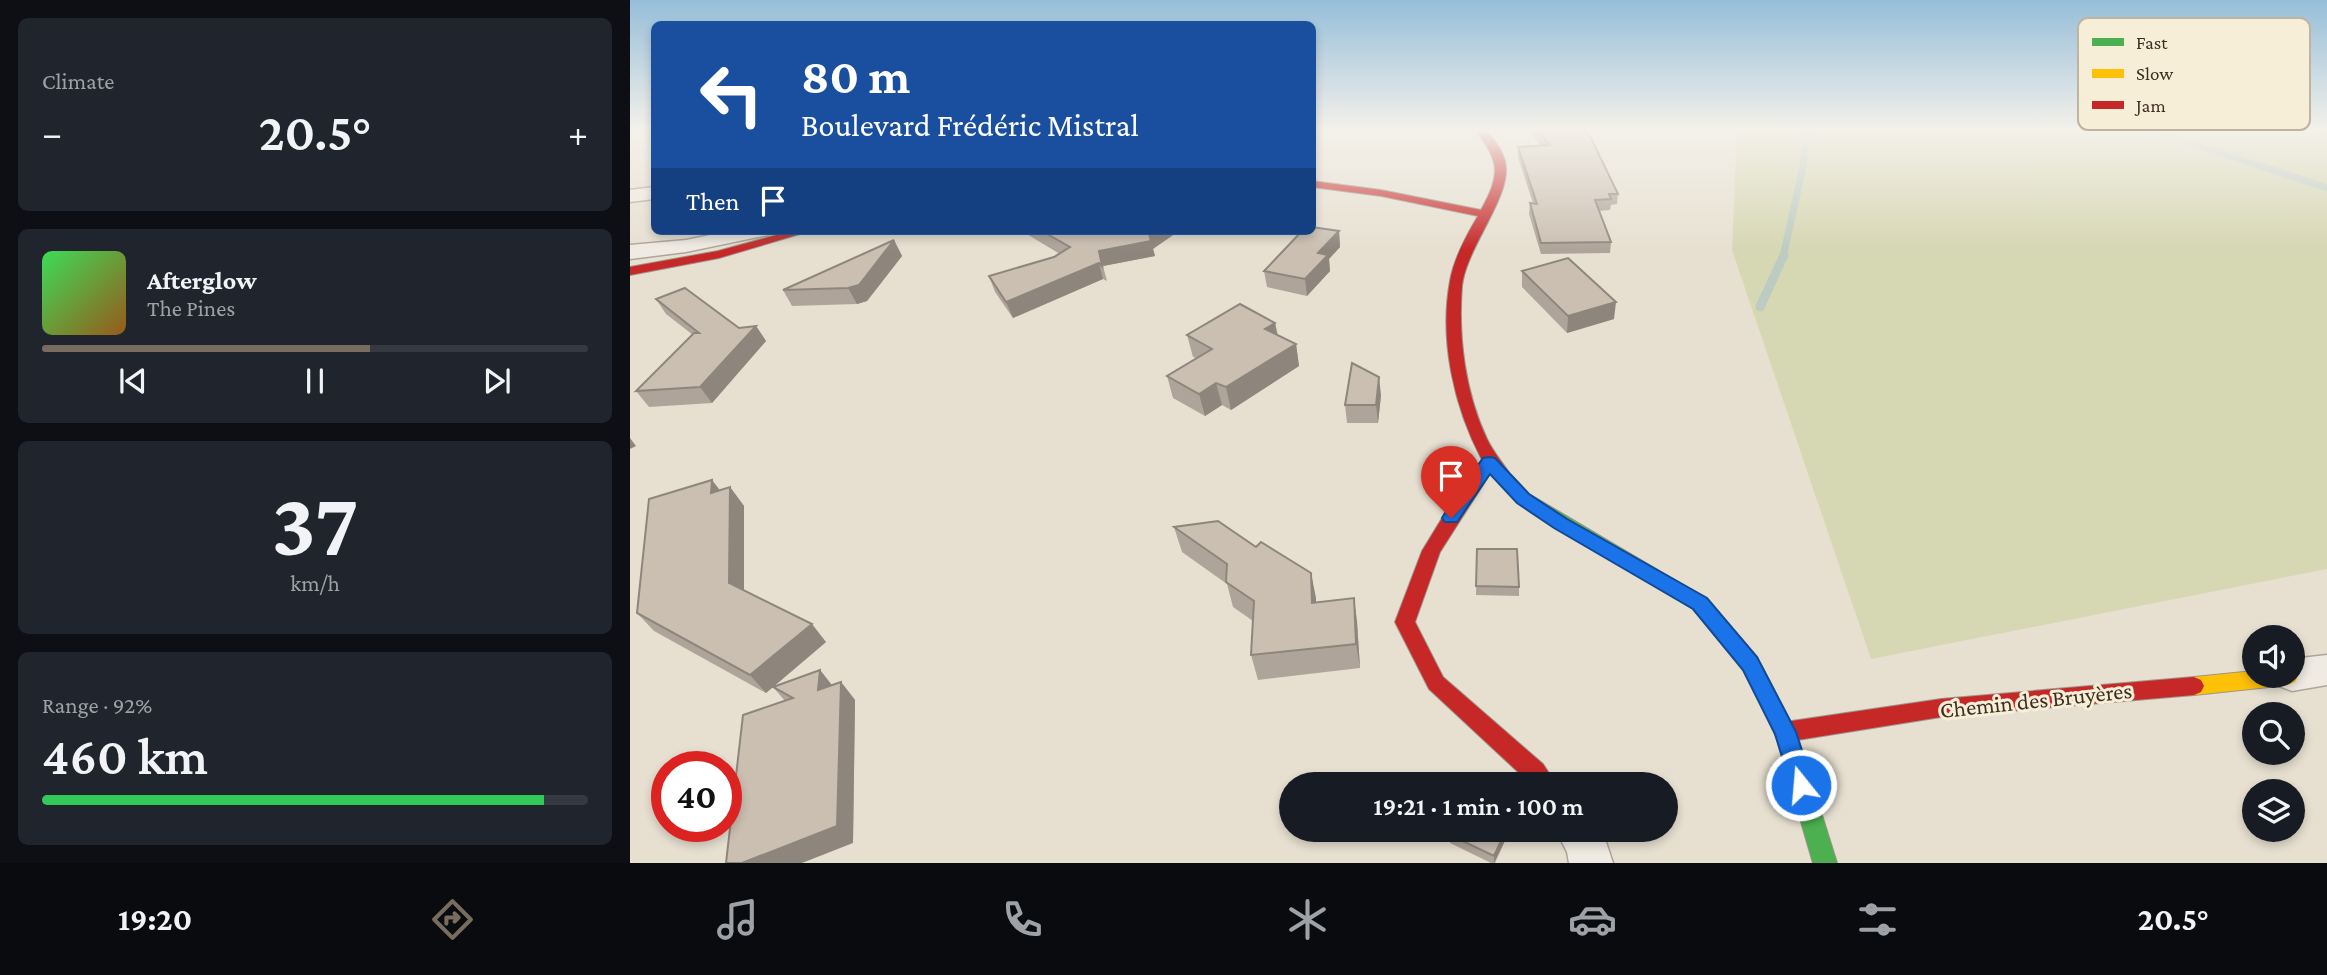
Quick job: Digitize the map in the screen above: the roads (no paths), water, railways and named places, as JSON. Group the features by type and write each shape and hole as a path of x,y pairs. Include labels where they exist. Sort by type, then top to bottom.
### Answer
{"street":[{"path":"1501,169 1498,186 1468,246 1456,284 1457,347 1466,413 1489,462 1523,498 1560,523 1700,604 1750,663 1785,732 1825,863"},
{"path":"1316,185 1381,193 1483,214"},
{"path":"630,196 651,193"},
{"path":"630,252 685,246 741,235"},
{"path":"630,271 719,254 789,235"},
{"path":"1489,462 1461,501 1431,551 1405,622 1436,683 1536,772"},
{"name":"Chemin des Bruyères","path":"2305,673 2327,670"},
{"name":"Chemin des Bruyères","path":"1785,732 1849,719 2097,693 2242,683"},
{"path":"1586,842 1591,863"}],"waterway":[{"path":"1783,257 1802,169"},
{"path":"2270,169 2327,188"},
{"path":"1760,307 1784,255"}]}
